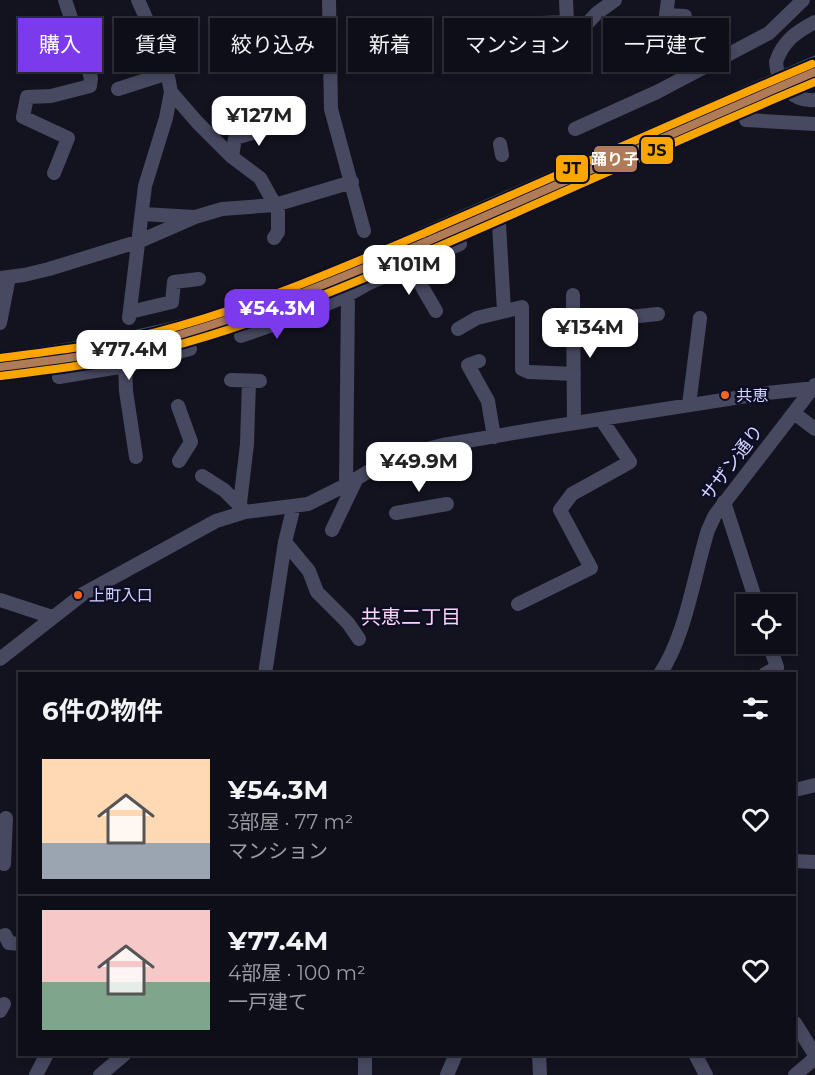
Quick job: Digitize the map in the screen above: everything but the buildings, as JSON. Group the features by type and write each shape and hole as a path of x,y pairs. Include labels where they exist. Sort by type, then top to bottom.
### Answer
{"street":[{"path":"54,173 68,138 23,117 27,97 51,96 90,86 91,78 65,0"},
{"path":"138,0 165,61 171,92 166,118 145,186 130,315 172,302 174,282 177,280 199,279"},
{"path":"329,0 331,108 364,231"},
{"path":"566,0 566,18"},
{"path":"591,18 615,0"},
{"path":"668,0 666,15 685,16 685,18"},
{"path":"575,129 657,92 769,33 803,0"},
{"path":"815,22 786,41 776,62 780,78 790,93 805,100 815,100"},
{"path":"118,89 168,73"},
{"path":"171,92 196,122 232,157 260,178 277,205 278,232 274,238"},
{"path":"746,120 815,124"},
{"path":"232,157 235,138 273,127"},
{"path":"0,323 4,278 50,269 140,241 195,217 222,209 277,205 352,182"},
{"path":"143,214 195,217"},
{"path":"499,224 504,310"},
{"path":"241,336 302,315 460,244"},
{"path":"410,266 436,311"},
{"path":"332,530 352,482 348,295"},
{"path":"573,295 574,423"},
{"path":"458,328 477,318 522,307 522,369 529,372 574,374"},
{"path":"573,323 658,314"},
{"path":"689,405 700,318"},
{"path":"59,377 190,349"},
{"path":"125,363 129,422 136,457"},
{"path":"468,365 488,401 494,436"},
{"path":"231,380 255,381 242,508"},
{"path":"0,659 52,617 101,582 171,543 242,508 308,504 352,482 386,461 443,445 814,387"},
{"name":"サザン通り","path":"661,672 668,663 679,637 708,530 715,514 814,387"},
{"path":"794,413 815,429"},
{"path":"177,414 191,442 179,461"},
{"path":"518,604 591,568 560,510 572,494 630,462 601,420"},
{"path":"202,476 224,490 242,508"},
{"path":"724,502 754,594"},
{"path":"396,513 447,504"},
{"path":"265,672 285,542 294,506"},
{"path":"285,542 309,571 317,592 348,623 359,639"},
{"path":"0,600 52,617"},
{"path":"768,672 777,667 772,654"},
{"path":"796,790 815,785"},
{"path":"6,864 8,818"},
{"path":"796,861 815,862"},
{"path":"18,931 2,935 9,944 18,944"},
{"path":"795,1075 815,1057 796,1025"},
{"path":"36,1075 46,1056"},
{"path":"103,1074 118,1056"},
{"path":"365,1056 365,1075"},
{"path":"447,1075 455,1056"},
{"path":"539,1056 540,1075"},
{"path":"696,1056 706,1075"}],"railway":[{"path":"0,355 130,334 207,315 274,292 315,277 815,58"}],"transit line":[{"name":"JT","path":"0,358 137,337 260,300 429,231 812,64"},
{"name":"踊り子","path":"0,367 141,345 196,330 264,307 433,239 815,72"},
{"name":"JS","path":"1,376 142,354 265,317 400,263 815,82"}],"place":[{"name":"共恵","path":"725,395"},
{"name":"上町入口","path":"78,595"}],"district":[{"name":"共恵二丁目","path":"411,617"}]}
